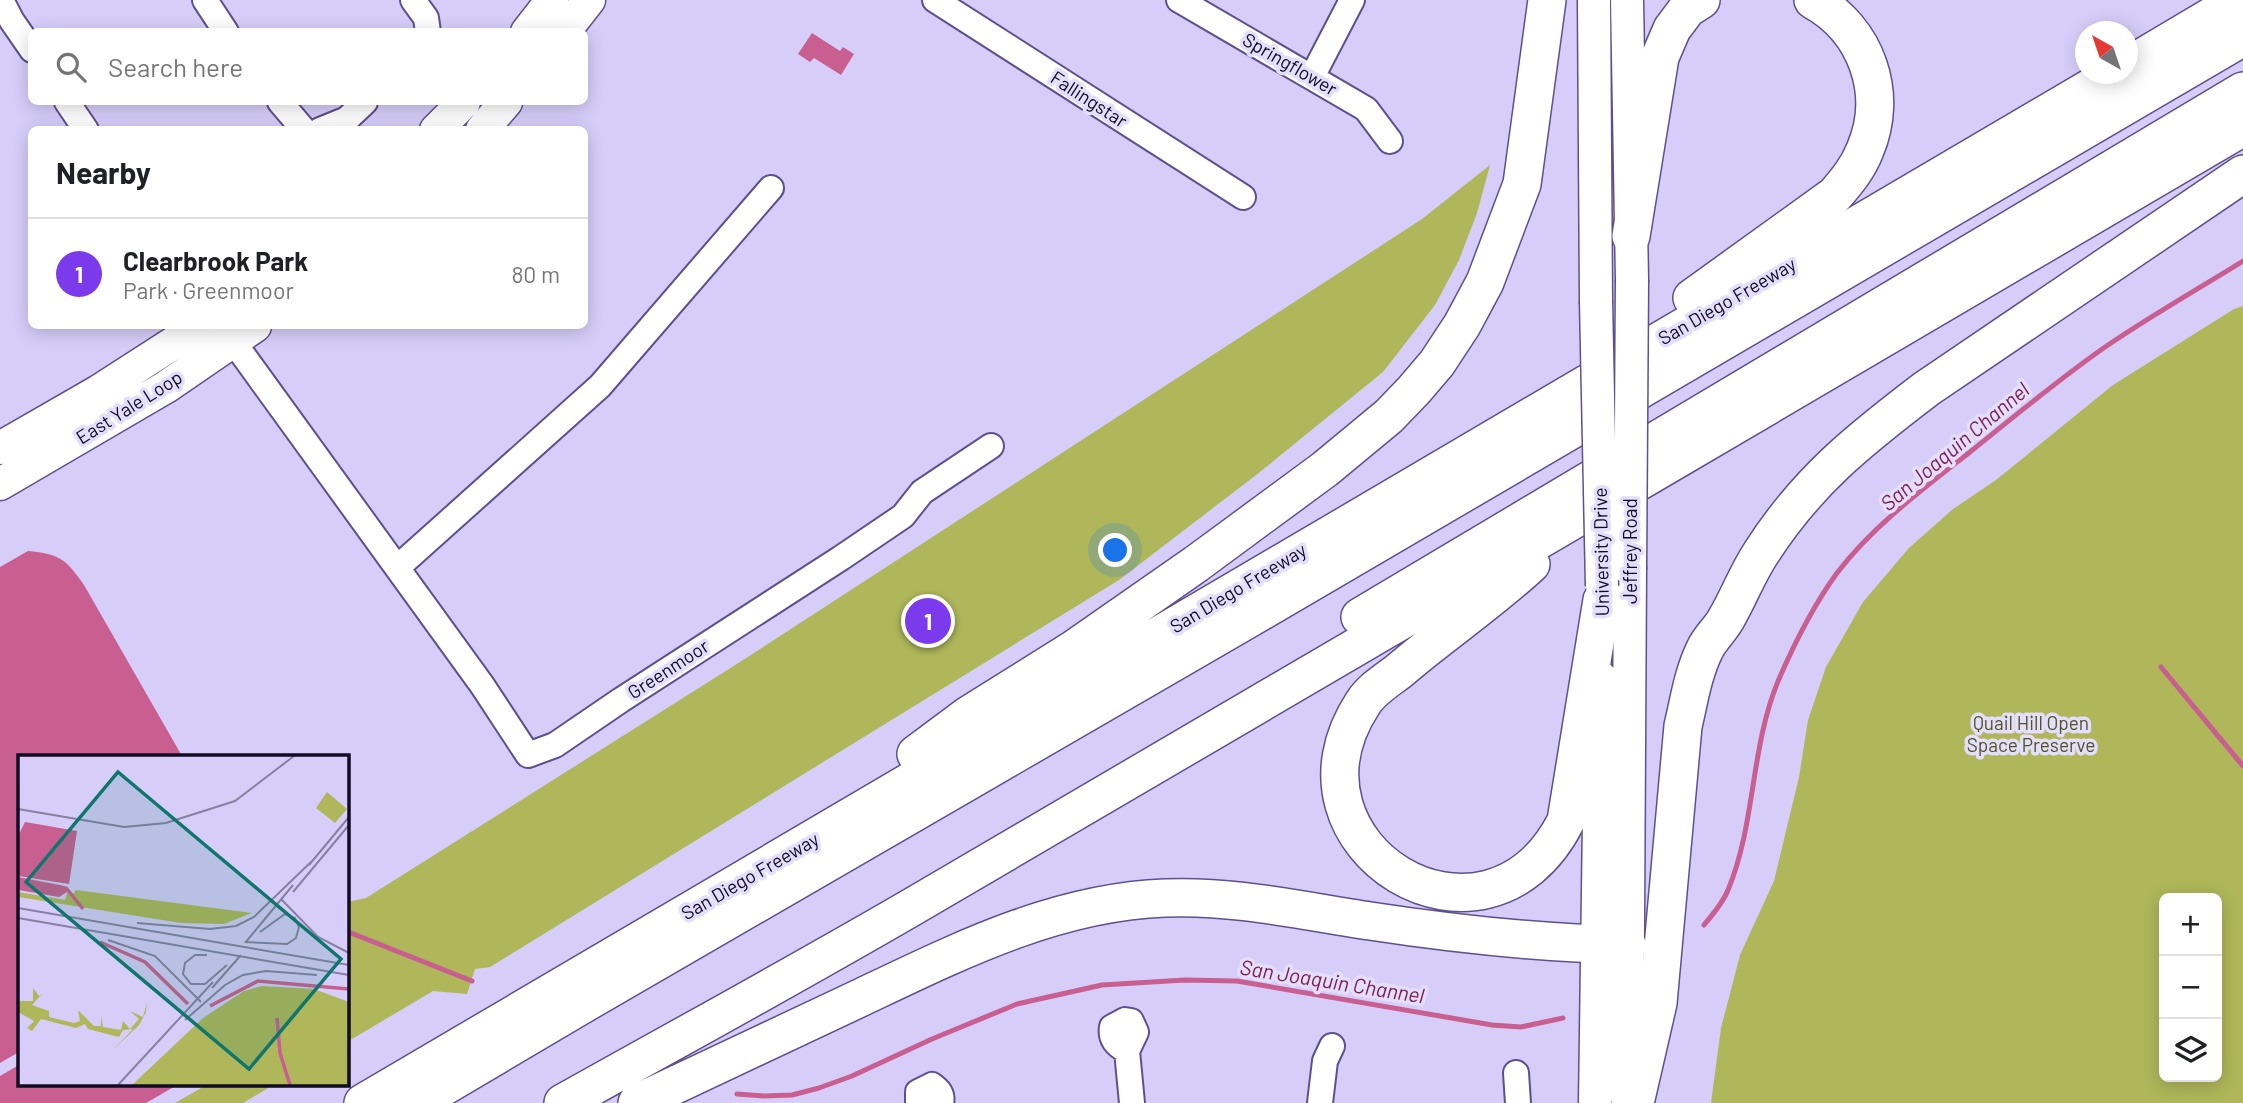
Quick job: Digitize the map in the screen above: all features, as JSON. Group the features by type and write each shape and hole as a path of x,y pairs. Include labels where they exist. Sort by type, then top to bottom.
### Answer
{"highway":[{"path":"750,876 967,716 1074,649 1196,564 1325,469 1389,416 1414,390 1437,363 1462,325 1485,282 1522,184 1547,0"},
{"path":"1632,236 1660,57 1672,29 1687,9 1701,0"},
{"path":"1549,405 1719,277 1835,195 1853,174 1865,150 1872,127 1876,95 1869,65 1858,41 1837,18 1813,0"},
{"path":"2138,60 2239,0"},
{"path":"416,1103 2243,37"},
{"name":"San Diego Freeway","path":"363,1103 2097,84"},
{"path":"1095,799 1164,736 1442,567 2243,91"},
{"path":"563,1103 909,909 2243,127"},
{"path":"1634,1103 1658,1003 1683,726 1705,648 1726,620 1744,581 1762,552 1818,478 1888,418 2243,174"},
{"path":"1583,516 1496,596 1433,641 1365,699 1355,716 1342,759 1342,792 1346,810 1363,844 1389,870 1422,887 1443,892 1464,892 1483,890 1515,878 1545,855 1558,838 1566,821 1602,593"},
{"path":"637,1103 992,937 1055,916 1127,902 1165,898 1227,900 1442,932 1566,944 1612,945"}],"main road":[{"path":"530,28 552,0"},
{"path":"568,28 589,0"},
{"name":"University Drive","path":"1594,0 1602,593 1600,887 1612,945 1595,1103"},
{"name":"Jeffrey Road","path":"1627,0 1632,236 1630,569 1612,945 1628,1103"},
{"path":"440,126 461,105"},
{"path":"485,126 503,105"},
{"name":"East Yale Loop","path":"0,448 99,391 195,329"},
{"name":"East Yale Loop","path":"0,484 166,387 237,331"}],"street":[{"path":"1,0 28,45"},
{"path":"205,0 223,28"},
{"path":"413,0 426,18 427,28"},
{"name":"Fallingstar","path":"937,0 1243,197"},
{"name":"Springflower","path":"1179,0 1366,109 1390,141"},
{"path":"1312,77 1352,0"},
{"path":"68,105 83,126"},
{"path":"283,105 301,126"},
{"path":"330,126 347,119 362,105"},
{"path":"398,568 600,386 771,188"},
{"name":"Greenmoor","path":"237,331 528,755 555,745 904,516 922,492 991,446"},
{"path":"1320,1103 1325,1060 1332,1046"},
{"path":"1127,1051 1132,1103"},
{"path":"1516,1073 1518,1103"},
{"path":"918,1103 918,1092 932,1086 940,1091 942,1103"}],"green space":[{"path":"1490,165 1477,213 1459,260 1435,305 1383,372 1260,472 1119,580 490,967 475,969 467,994 433,991 348,1041 348,902 366,898 740,662 1422,219"},
{"name":"Quail Hill Open Space Preserve","path":"2243,306 2243,1103 1711,1103 1721,1028 1740,955 1774,881 1799,777 1808,720 1826,667 1863,602 1909,548 1953,509 1996,480 2113,385 2234,309"},
{"path":"205,1086 272,1086 243,1103 175,1103"}],"shaded area":[{"path":"812,33 840,51 843,47 854,54 841,75 814,58 810,62 798,54"},
{"path":"28,551 55,556 67,564 84,585 181,755 18,755 18,1053 0,1063 0,567"},
{"path":"18,1066 18,1086 176,1086 146,1103 0,1103 0,1076"}],"waterway":[{"name":"San Joaquin Channel","path":"1704,925 1728,890 1737,864 1763,731 1779,679 1805,624 1837,573 1867,539 1900,508 2055,384 2125,334 2243,261"},
{"path":"2161,667 2243,766"},
{"name":"San Joaquin Channel","path":"348,932 472,981"},
{"name":"San Joaquin Channel","path":"737,1094 792,1095 819,1088 1017,1004 1102,985 1185,980 1237,981 1492,1025 1521,1027 1563,1018"}],"place":[{"name":"Clearbrook Park","path":"928,621"}]}
